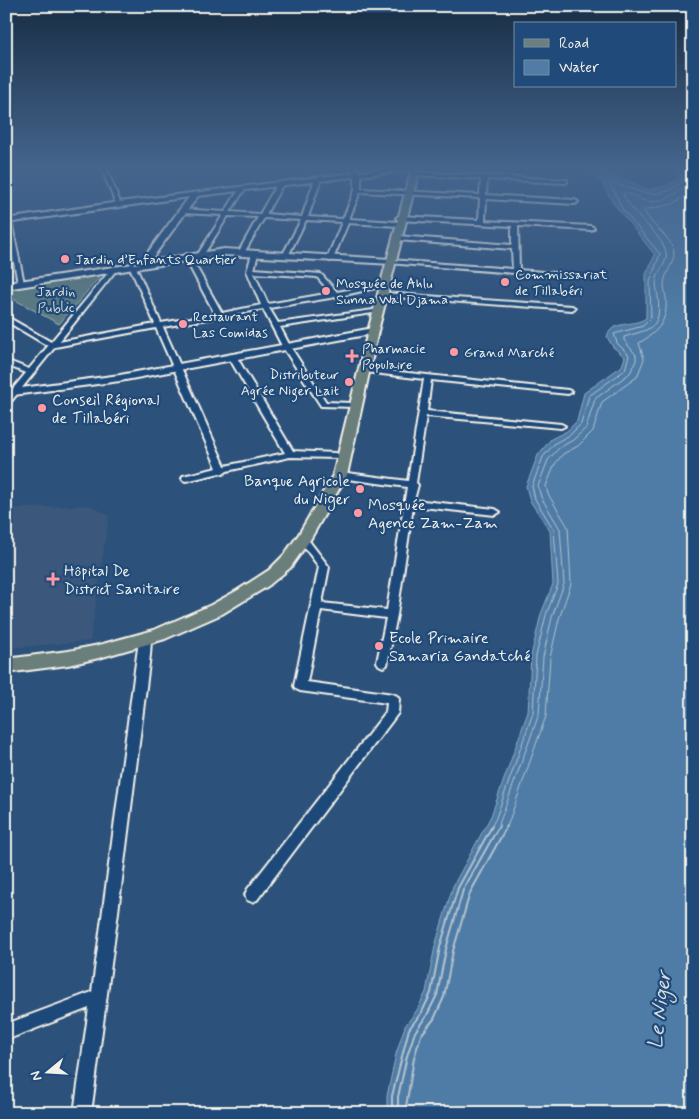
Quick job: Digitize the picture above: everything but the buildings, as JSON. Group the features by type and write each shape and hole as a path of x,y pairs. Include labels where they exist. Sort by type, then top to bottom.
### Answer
{"main road":[{"path":"389,262 397,238 400,220"},
{"path":"327,498 327,486 352,405 400,220"},
{"path":"6,666 104,652 183,626 225,606 262,583 288,560 303,540 327,498 335,488 340,475 365,370 371,331"}],"street":[{"path":"144,263 176,219"},
{"path":"201,254 223,219"},
{"path":"241,253 260,219"},
{"path":"285,256 303,219"},
{"path":"321,219 482,222 591,228"},
{"path":"7,221 21,284"},
{"path":"330,259 346,221"},
{"path":"515,224 516,272"},
{"path":"397,238 515,247"},
{"path":"6,286 187,256 224,252 565,275"},
{"path":"255,254 250,270 266,308 286,346 324,404 352,405"},
{"path":"187,256 220,316"},
{"path":"132,265 223,471"},
{"path":"6,402 10,392 30,372 115,268"},
{"path":"250,270 319,276 336,295"},
{"path":"6,318 52,345 336,295 382,291 572,308"},
{"path":"275,326 377,310"},
{"path":"10,392 120,378 371,331"},
{"path":"232,356 290,454"},
{"path":"6,362 30,372"},
{"path":"365,370 568,392"},
{"path":"383,662 413,485 428,377"},
{"path":"423,413 561,426"},
{"path":"186,478 290,454 335,456"},
{"path":"340,475 413,485"},
{"path":"410,503 495,512"},
{"path":"252,895 392,713 392,699 300,686 324,567 303,540"},
{"path":"317,606 392,616"},
{"path":"82,1113 99,997 145,640"},
{"path":"6,1032 99,997"}],"shaded area":[{"name":"Hôpital De District Sanitaire","path":"90,505 109,516 90,641 6,648 6,509"}],"green space":[{"name":"Jardin Public","path":"104,272 59,324 6,295 6,289"}],"water":[{"name":"Le Niger","path":"626,219 693,219 693,1113 387,1113 387,1096 396,1054 405,1026 417,1010 426,992 435,946 453,886 491,816 528,712 531,656 541,614 553,584 550,531 530,501 526,486 538,455 551,439 567,431 577,421 584,393 622,366 625,357 613,347 607,337 613,328 646,318 646,274 655,255"}],"place":[{"name":"Jardin d’Enfants Quartier","path":"65,259"},
{"name":"Commissariat de Tillabéri","path":"505,282"},
{"name":"Mosquée de Ahlu Sunna Wal Djama","path":"326,291"},
{"name":"Restaurant Las Comidas","path":"183,324"},
{"name":"Grand Marché","path":"454,352"},
{"name":"Pharmacie Populaire","path":"352,356"},
{"name":"Distributeur Agrée Niger Lait","path":"349,382"},
{"name":"Conseil Régional de Tillabéri","path":"42,408"},
{"name":"Banque Agricole du Niger","path":"360,489"},
{"name":"Mosquée Agence Zam-Zam","path":"358,513"},
{"name":"Hôpital De District Sanitaire","path":"53,579"},
{"name":"Ecole Primaire Samaria Gandatché","path":"379,646"}]}
